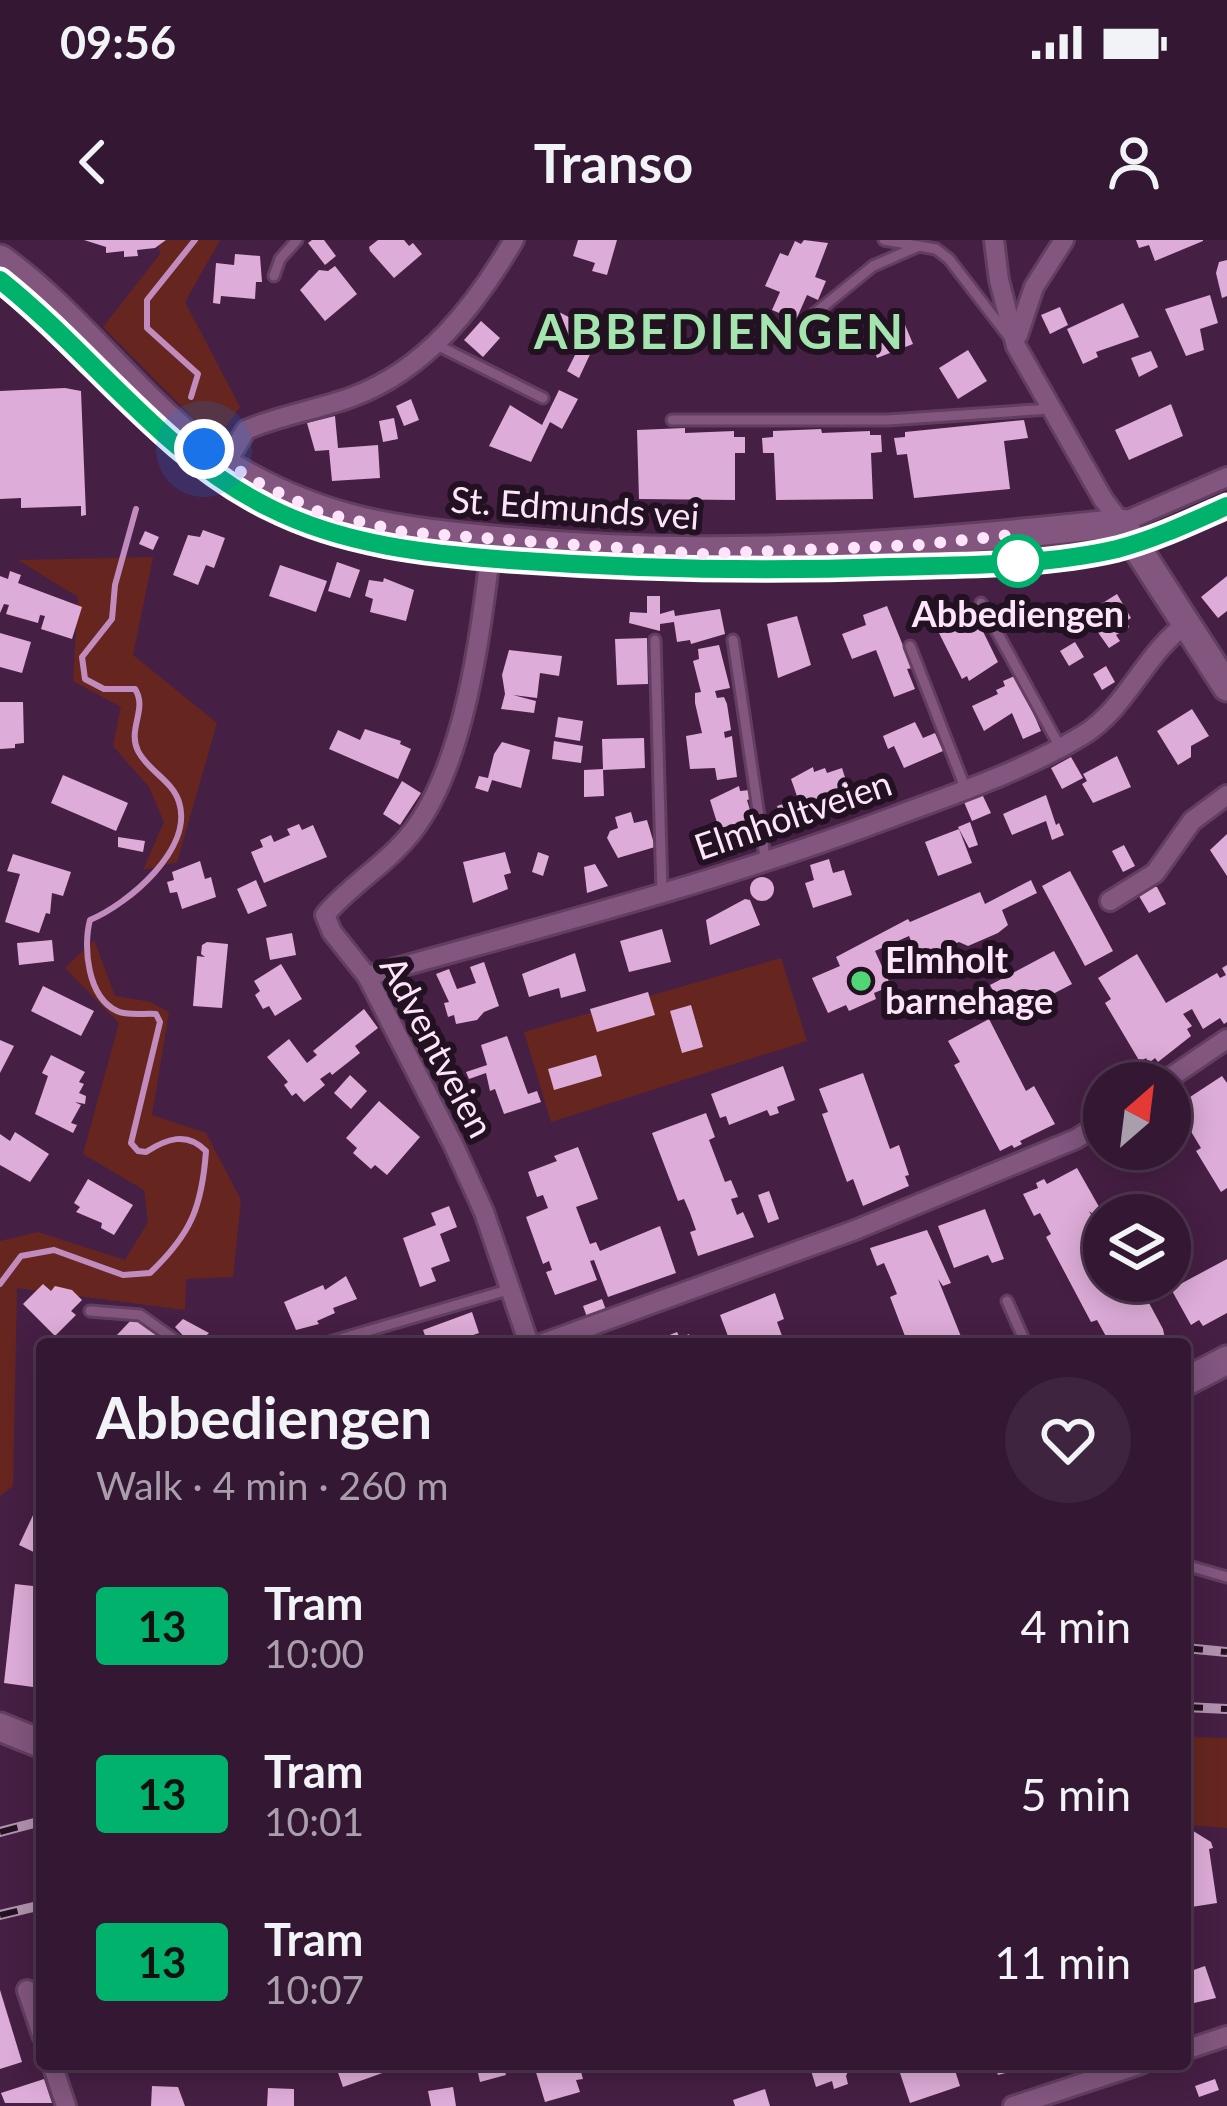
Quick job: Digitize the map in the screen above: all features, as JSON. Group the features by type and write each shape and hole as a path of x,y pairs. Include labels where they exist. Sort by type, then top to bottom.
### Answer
{"street":[{"path":"226,464 246,430 370,389 410,368 489,281 514,240"},
{"path":"994,240 1016,346 1103,499 1227,687"},
{"path":"1016,346 1021,317 1034,287 1064,240"},
{"name":"St. Edmunds vei","path":"0,259 61,307 171,419 226,464 319,512 403,532 700,554 918,545 1121,523 1227,477"},
{"name":"Adventveien","path":"492,539 461,718 445,775 430,806 394,853 325,915 332,932 367,976 469,1178 528,1338"},
{"name":"Elmholtveien","path":"367,976 766,864 966,790 1060,747 1103,720 1165,642 1188,623"},
{"path":"1109,901 1155,873 1192,821 1227,795"},
{"path":"1191,1063 1227,1039"},
{"path":"558,1338 855,1230 1083,1134"},
{"path":"1191,1379 1227,1360"},
{"path":"0,1727 36,1742"},
{"path":"27,1990 36,2017"},
{"path":"1191,2048 1227,2036"},
{"path":"54,2070 66,2106"},
{"path":"1012,2106 1123,2070"}],"lane":[{"path":"274,276 280,259 297,240"},
{"path":"884,240 936,249 949,259 1016,346"},
{"path":"814,314 873,266 920,245"},
{"path":"435,344 543,398"},
{"path":"672,420 888,420 1053,408"},
{"path":"981,603 1060,747"},
{"path":"655,640 662,893"},
{"path":"733,640 766,864"},
{"path":"910,646 966,790"},
{"path":"343,1338 511,1289"},
{"path":"1007,1301 1023,1338"},
{"path":"90,1311 140,1315 173,1338"},
{"path":"1191,1567 1227,1577"}],"shaded area":[{"path":"158,240 220,240 185,302 240,407 223,431 199,424 103,327 160,254"},
{"path":"153,557 133,655 217,723 177,862 143,870 164,822 149,787 113,746 121,707 73,681 78,597 18,560"},
{"path":"94,940 115,996 151,1002 169,1012 152,1115 206,1133 241,1200 233,1277 186,1279 185,1310 17,1288 13,1486 0,1496 0,1241 38,1232 125,1260 148,1222 144,1190 83,1154 119,1023 65,968"},
{"path":"781,958 807,1041 551,1122 524,1032"},
{"path":"1191,1737 1227,1738 1227,1828 1191,1825"}],"building":[{"path":"84,240 166,240 155,248 137,250 138,256 124,257 124,251 106,253 106,247"},
{"path":"324,240 336,256 325,265 308,243"},
{"path":"378,240 404,240 422,254 394,278 370,251"},
{"path":"578,240 617,240 607,275 592,271 595,263 573,256"},
{"path":"804,240 828,243 815,277 826,281 818,300 807,295 796,320 772,310 780,292 765,286 780,253 788,256 795,241 801,244"},
{"path":"1136,240 1203,241 1155,261 1149,245 1139,248"},
{"path":"235,254 260,256 262,282 256,282 255,299 221,296 220,304 213,303 216,263 234,265"},
{"path":"1227,260 1227,296 1222,298 1216,273 1219,262"},
{"path":"335,266 357,294 325,321 300,290 319,270"},
{"path":"1210,295 1218,323 1200,329 1204,350 1186,356 1165,309"},
{"path":"1123,303 1139,337 1096,352 1098,357 1083,364 1067,329"},
{"path":"1060,307 1068,325 1050,334 1041,315"},
{"path":"551,308 600,333 579,378 567,371 576,353 550,340 546,348 534,342"},
{"path":"903,320 913,344 877,358 867,330"},
{"path":"481,321 500,338 483,357 464,340"},
{"path":"968,350 987,381 958,399 939,368"},
{"path":"1151,351 1158,367 1139,377 1131,358"},
{"path":"559,390 578,399 562,429 550,422 531,462 489,446 510,405 542,425"},
{"path":"0,391 81,391 86,515 81,516 81,506 21,508 21,498 0,499"},
{"path":"411,399 419,420 404,426 396,406"},
{"path":"1171,404 1183,436 1129,460 1115,430"},
{"path":"335,416 338,448 378,445 380,478 332,481 329,450 315,451 307,423"},
{"path":"394,418 398,439 383,442 379,421"},
{"path":"1024,420 1028,438 1004,441 1010,489 914,498 907,454 897,455 894,438 905,437 905,432"},
{"path":"685,428 685,433 734,431 734,437 745,437 745,453 735,453 735,500 639,499 637,430"},
{"path":"821,429 822,433 870,431 870,435 881,435 882,452 871,453 873,499 776,500 774,453 763,453 762,438 773,437 773,431"},
{"path":"203,530 225,538 214,568 206,565 198,585 173,575 188,535 200,537"},
{"path":"145,531 159,537 153,550 139,544"},
{"path":"337,562 360,570 350,598 328,591"},
{"path":"280,565 327,581 316,612 269,596"},
{"path":"10,571 21,575 18,583 82,607 72,639 41,629 45,616 40,615 38,623 6,614 9,605 4,604 0,613 0,576 8,579"},
{"path":"1227,576 1227,611 1218,618 1201,597"},
{"path":"384,578 414,590 406,621 370,612 373,599 365,596 369,580 383,582"},
{"path":"1117,594 1131,618 1126,621 1129,627 1116,635 1120,641 1109,648 1085,614"},
{"path":"647,596 660,596 660,614 720,609 725,634 691,644 690,640 677,642 674,622 660,624 660,631 629,623 630,612 647,613"},
{"path":"887,606 912,668 907,669 915,689 894,697 876,650 852,659 842,634 866,625 863,615"},
{"path":"971,607 998,662 969,681 967,676 962,679 935,625 940,623 938,618"},
{"path":"797,616 811,665 778,678 767,624"},
{"path":"0,633 31,642 22,673 0,667"},
{"path":"647,638 648,684 617,685 615,639"},
{"path":"1075,642 1084,657 1069,666 1060,651"},
{"path":"719,645 730,688 715,691 727,704 731,730 724,732 725,738 732,736 737,777 717,780 715,768 690,769 686,736 702,733 695,703 695,693 701,692 693,661 699,659 698,649"},
{"path":"509,650 562,656 559,676 540,673 537,698 513,695 536,701 534,713 501,709"},
{"path":"1106,666 1115,682 1102,690 1093,674"},
{"path":"1017,675 1041,731 1023,739 1012,713 984,731 972,706 998,694 996,690 1005,686 1003,681"},
{"path":"0,702 23,702 24,743 15,748 0,749"},
{"path":"1192,709 1209,736 1191,746 1191,757 1178,765 1157,731"},
{"path":"558,717 583,721 580,741 555,737"},
{"path":"915,722 923,738 935,733 943,751 904,768 894,746 888,749 883,736"},
{"path":"365,729 411,749 398,779 329,749 338,730 360,740"},
{"path":"644,738 645,768 603,770 604,796 584,797 584,770 603,769 602,739"},
{"path":"554,741 583,746 581,763 552,759"},
{"path":"502,742 530,750 521,788 492,780 488,792 475,788 479,776 488,778"},
{"path":"1117,756 1131,787 1093,803 1082,784 1087,781 1083,774"},
{"path":"1071,757 1083,778 1062,789 1051,768"},
{"path":"813,767 814,772 825,768 827,773 842,768 849,790 823,799 825,807 813,811 811,803 798,807 802,819 783,825 777,806 798,799 791,779"},
{"path":"63,775 128,803 116,831 51,803"},
{"path":"402,781 421,793 400,825 383,814"},
{"path":"739,786 740,791 750,790 753,798 747,800 753,820 719,829 710,800"},
{"path":"982,794 991,813 972,821 964,802"},
{"path":"1046,795 1064,835 1052,840 1046,821 1012,835 1003,814"},
{"path":"631,812 634,823 647,820 655,847 618,858 607,838 618,828 615,817"},
{"path":"970,822 978,845 969,848 958,827"},
{"path":"299,824 302,830 313,825 327,857 264,883 251,852 263,847 260,840 271,835 274,842 290,835 287,829"},
{"path":"959,829 972,863 938,876 925,842"},
{"path":"1227,834 1227,876 1210,850"},
{"path":"118,837 145,841 143,852 118,847"},
{"path":"1124,845 1135,866 1123,872 1112,851"},
{"path":"505,852 511,873 504,875 508,889 473,903 463,862"},
{"path":"538,852 549,856 543,876 532,872"},
{"path":"13,854 71,872 63,896 52,893 50,914 46,913 39,933 5,922 20,874 7,871"},
{"path":"829,859 833,873 844,870 852,895 813,908 805,883 814,880 810,865"},
{"path":"200,861 216,897 182,909 177,892 170,893 167,882 174,880 172,872"},
{"path":"595,864 608,886 587,893 584,867"},
{"path":"1070,871 1113,951 1085,966 1042,886"},
{"path":"762,877 774,889 762,901 750,889"},
{"path":"256,880 267,906 248,914 237,889"},
{"path":"1031,880 1037,893 1002,910 1008,925 998,933 968,946 959,942 947,947 951,953 922,966 909,936 875,951 891,986 849,1011 846,1005 828,1013 812,978 840,966 836,957 908,919 980,892 985,904"},
{"path":"1157,887 1166,904 1149,913 1139,896"},
{"path":"750,900 760,925 710,945 706,920"},
{"path":"662,929 671,962 629,972 620,941"},
{"path":"292,933 296,955 270,960 266,938"},
{"path":"52,940 54,961 19,965 17,943"},
{"path":"228,944 222,1008 193,1006 197,956 205,957 202,945"},
{"path":"1054,951 1072,984 1007,1018 990,985"},
{"path":"575,953 586,991 561,998 559,988 529,997 522,974"},
{"path":"1137,954 1166,1003 1217,973 1220,978 1226,975 1222,968 1227,965 1227,1022 1220,1018 1203,1029 1192,1009 1183,1014 1192,1026 1187,1029 1191,1036 1158,1062 1146,1058 1140,1062 1105,1003 1111,999 1098,978"},
{"path":"484,962 499,1006 477,1020 456,1024 454,1015 448,1017 444,1003 449,1002 436,974 449,969 457,989 476,983 470,967"},
{"path":"281,964 302,999 275,1016 269,1006 263,1009 254,981"},
{"path":"43,986 94,1011 81,1036 31,1011"},
{"path":"648,992 655,1015 597,1032 590,1009"},
{"path":"691,1005 703,1047 682,1053 670,1011"},
{"path":"364,1009 378,1028 355,1046 360,1053 320,1079 325,1085 304,1102 296,1093 292,1096 284,1085 288,1082 267,1057 289,1039 307,1063 317,1055 313,1051"},
{"path":"989,1019 1026,1091 1034,1086 1055,1124 1000,1151 954,1065 960,1062 948,1041"},
{"path":"507,1036 528,1094 537,1091 541,1102 504,1114 486,1073 469,1079 466,1072 487,1065 481,1045"},
{"path":"0,1040 14,1046 0,1073"},
{"path":"51,1055 85,1072 79,1093 86,1096 85,1104 75,1102 81,1105 71,1123 77,1125 73,1133 35,1114 48,1076 42,1073"},
{"path":"596,1055 602,1076 554,1090 548,1069"},
{"path":"783,1066 795,1100 777,1107 779,1113 770,1116 767,1110 729,1125 726,1116 720,1118 711,1094"},
{"path":"863,1073 890,1149 899,1145 909,1186 863,1206 853,1179 847,1182 822,1114 828,1112 819,1089"},
{"path":"350,1075 367,1091 351,1109 334,1093"},
{"path":"1222,1076 1227,1083 1227,1188 1221,1192 1196,1151 1201,1148 1191,1132 1191,1096"},
{"path":"379,1101 420,1137 387,1175 375,1165 371,1169 353,1153 357,1148 346,1138"},
{"path":"706,1113 715,1137 709,1140 725,1182 731,1180 738,1197 731,1199 737,1215 743,1212 754,1237 698,1256 690,1213 684,1199 678,1201 652,1133"},
{"path":"15,1132 49,1154 30,1182 0,1165 0,1134 10,1141"},
{"path":"578,1147 598,1199 576,1207 590,1244 596,1242 600,1251 660,1226 676,1273 608,1297 594,1260 590,1261 597,1280 555,1295 546,1272 552,1270 549,1261 543,1264 526,1217 548,1208 543,1195 537,1197 528,1172"},
{"path":"1077,1168 1092,1194 1083,1194 1083,1302 1149,1302 1165,1338 1107,1338 1097,1320 1091,1322 1046,1237 1051,1234 1040,1213 1034,1216 1023,1194 1038,1188 1036,1183 1044,1179 1047,1184"},
{"path":"88,1179 133,1205 114,1235 101,1228 102,1223 76,1212 80,1207 74,1203"},
{"path":"769,1191 779,1219 768,1223 758,1195"},
{"path":"449,1206 457,1227 440,1234 450,1261 431,1268 436,1281 420,1287 403,1238 436,1225 431,1213"},
{"path":"985,1209 1004,1259 992,1263 988,1255 954,1268 938,1226"},
{"path":"927,1230 951,1283 943,1286 938,1279 962,1338 906,1338 890,1297 897,1294 884,1263 877,1266 870,1248"},
{"path":"1227,1259 1227,1313 1203,1326 1199,1320 1191,1325 1178,1302 1191,1302 1191,1278"},
{"path":"346,1276 357,1299 333,1308 335,1313 317,1321 319,1324 296,1330 284,1302 323,1285 325,1290"},
{"path":"43,1284 51,1291 55,1286 72,1290 82,1300 71,1311 76,1315 55,1336 23,1304"},
{"path":"775,1293 784,1319 777,1322 783,1338 729,1338 720,1315"},
{"path":"602,1299 606,1310 587,1317 583,1306"},
{"path":"472,1312 479,1333 464,1338 426,1338 423,1330"},
{"path":"135,1316 159,1333 159,1338 116,1336"},
{"path":"183,1319 209,1333 204,1338 185,1338 175,1327"},
{"path":"36,1509 36,1553 19,1545"},
{"path":"15,1584 36,1586 36,1694 33,1687 4,1683"},
{"path":"1191,1830 1211,1842 1217,1903 1191,1907"},
{"path":"1205,1966 1216,1998 1191,2004 1191,1971"},
{"path":"0,1990 22,2062 0,2069"},
{"path":"337,2070 391,2070 343,2087"},
{"path":"477,2070 505,2070 506,2075 480,2082"},
{"path":"535,2070 581,2070 583,2079 576,2080 580,2092 545,2102"},
{"path":"811,2070 848,2070 848,2084 834,2089 832,2081 816,2087"},
{"path":"955,2070 960,2086 910,2103 900,2073"},
{"path":"44,2079 52,2103 5,2103 1,2093"},
{"path":"1215,2079 1219,2090 1199,2097 1195,2086"},
{"path":"152,2086 178,2087 185,2106 151,2106"},
{"path":"453,2087 456,2106 431,2106 428,2091"},
{"path":"268,2088 294,2089 294,2106 267,2106"},
{"path":"765,2089 770,2106 735,2106 733,2100"}],"waterway":[{"path":"191,397 198,374 147,328 147,300 195,240"},
{"path":"0,1284 21,1256 54,1250 123,1275 150,1273 185,1232 201,1188 206,1151 199,1145 176,1139 146,1152 131,1143 160,1022 156,1014 121,1013 107,1004 93,983 88,957 90,920 122,901 154,873 177,838 181,820 176,794 135,743 139,704 135,689 104,689 85,679 82,657 112,619 115,585 136,509"}],"tram line":[{"path":"0,280 162,431 231,486 298,521 386,546 478,558 655,568 981,564 1117,549 1227,505"},
{"name":"13","path":"0,280 52,324 169,440 221,481 300,522 383,545 489,559 669,571 933,566 1116,549 1227,506"}],"railway":[{"path":"1191,1649 1227,1652"},
{"path":"1191,1707 1227,1709"},
{"path":"0,1832 36,1823"},
{"path":"0,1915 36,1906"}],"place":[{"name":"Abbediengen","path":"1018,561"},
{"name":"Elmholt barnehage","path":"861,981"}],"district":[{"name":"ABBEDIENGEN","path":"720,332"}],"route":[{"path":"204,449 319,512 403,532 700,554 918,545 1010,535 1018,561"}]}
